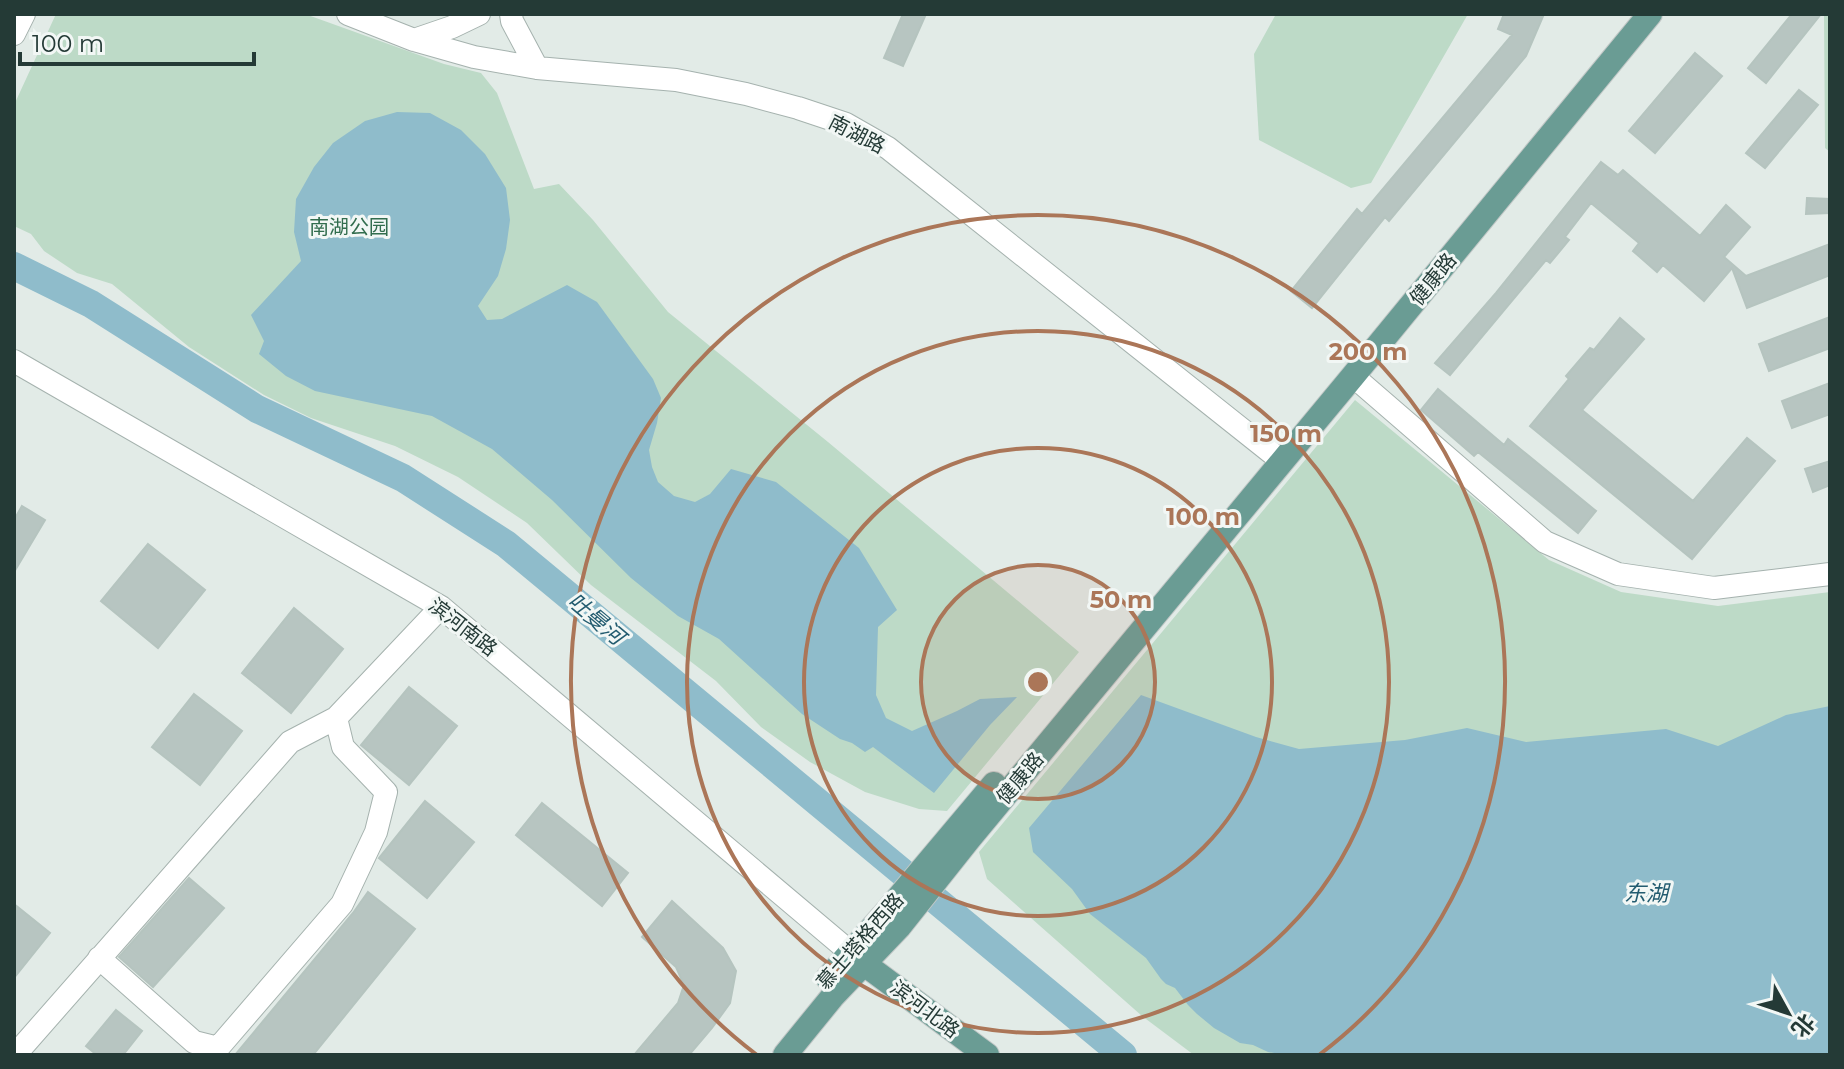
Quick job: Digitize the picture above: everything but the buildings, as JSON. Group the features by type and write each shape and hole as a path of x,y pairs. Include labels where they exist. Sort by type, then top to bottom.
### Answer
{"main road":[{"name":"健康路","path":"962,834 1631,14"},
{"name":"健康路","path":"962,834 1353,376 1650,14"},
{"name":"慕士塔格西路","path":"767,1055 891,922 962,834"},
{"name":"慕士塔格西路","path":"785,1055 833,996 857,957"},
{"name":"滨河北路","path":"857,957 987,1055"}],"street":[{"path":"14,34 24,14"},
{"name":"南湖路","path":"348,14 414,40 474,57 537,68 676,80 759,97 846,124 888,148 1273,454"},
{"path":"414,40 479,14"},
{"path":"511,14 537,68"},
{"name":"滨河南路","path":"14,361 441,607 857,957"},
{"path":"1353,376 1545,542 1618,574 1714,588 1830,574"},
{"path":"15,1055 290,742 336,718 441,607"},
{"path":"99,958 194,1042 218,1048 342,904 376,832 386,792 343,747 336,718"}],"green space":[{"name":"南湖公园","path":"56,14 305,14 444,64 481,73 497,93 534,189 559,184 593,220 668,312 1079,652 947,811 919,809 865,792 810,762 761,727 716,681 591,585 527,523 458,477 395,446 311,418 264,395 189,347 112,284 77,273 44,251 31,234 14,226 14,105"},
{"path":"1276,14 1468,14 1371,183 1351,188 1259,140 1254,54"},
{"path":"1824,14 1830,14 1830,152 1825,148"},
{"name":"东湖","path":"1355,400 1549,560 1621,592 1718,606 1830,592 1830,1055 1194,1055 1142,1016 987,879 979,852"}],"water":[{"path":"397,112 430,113 461,130 485,154 506,188 510,220 506,249 498,276 478,306 487,320 502,319 567,285 597,302 653,379 661,398 649,450 658,482 674,496 695,502 710,494 731,469 776,482 859,548 897,610 878,627 876,695 886,718 912,731 980,699 1017,697 934,793 873,747 865,752 802,714 719,639 678,616 631,578 552,500 492,449 432,416 315,391 286,376 259,354 264,341 251,315 301,261 294,232 296,199 314,167 333,143 365,121"},
{"name":"东湖","path":"1141,695 1256,737 1299,749 1405,740 1467,728 1526,742 1666,729 1718,746 1786,715 1830,706 1830,1055 1286,1055 1240,1043 1197,1014 1175,988 1161,979 1146,958 1090,914 1072,889 1033,852 1029,828"}],"waterway":[{"name":"吐曼河","path":"14,266 91,304 257,409 403,478 506,544 1123,1055"}]}
